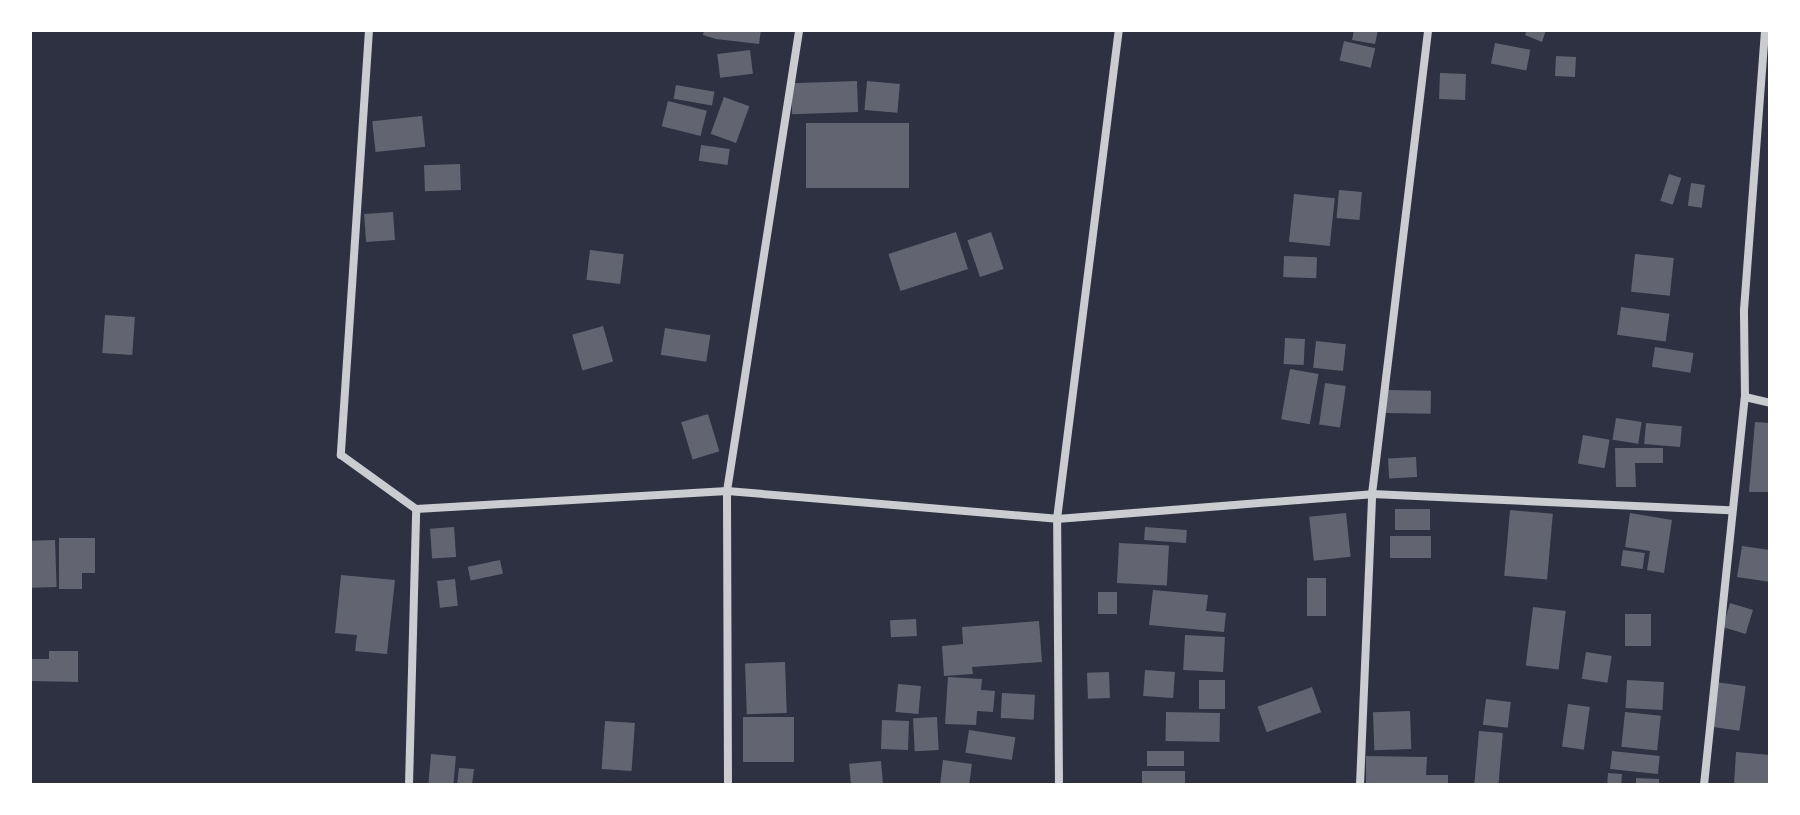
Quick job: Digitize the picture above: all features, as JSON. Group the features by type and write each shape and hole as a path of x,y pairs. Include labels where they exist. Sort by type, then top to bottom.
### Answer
{"street":[{"path":"369,30 341,455 416,509 727,491 1057,519 1372,494 1730,510"},
{"path":"728,785 727,491 799,30"},
{"path":"1059,785 1057,519 1119,30"},
{"path":"1360,785 1372,494 1428,30"},
{"path":"1704,785 1730,510 1745,397 1744,310 1765,30"},
{"path":"1745,397 1770,403"},
{"path":"409,785 416,509"}],"building":[{"path":"704,30 761,30 759,44 716,39 703,35"},
{"path":"1354,30 1378,30 1375,44 1352,40"},
{"path":"1527,30 1546,30 1542,42 1525,35"},
{"path":"1344,41 1375,48 1371,68 1340,60"},
{"path":"1495,43 1530,50 1526,70 1491,64"},
{"path":"750,50 753,74 720,78 717,54"},
{"path":"1556,56 1576,57 1575,77 1555,76"},
{"path":"1440,73 1466,74 1465,100 1439,99"},
{"path":"857,81 858,112 792,114 791,83"},
{"path":"867,81 900,84 897,113 864,110"},
{"path":"676,85 714,92 712,106 674,99"},
{"path":"724,97 749,106 736,143 711,134"},
{"path":"668,101 707,111 701,136 662,126"},
{"path":"422,116 425,147 376,152 372,121"},
{"path":"806,123 909,123 909,188 806,188"},
{"path":"701,145 730,149 727,165 699,161"},
{"path":"460,164 461,190 425,191 424,165"},
{"path":"1669,174 1681,178 1673,205 1660,201"},
{"path":"1691,183 1705,185 1702,208 1688,206"},
{"path":"1339,190 1362,192 1359,220 1337,218"},
{"path":"1294,194 1335,198 1330,246 1289,242"},
{"path":"393,212 395,240 366,242 364,214"},
{"path":"956,232 968,269 901,291 888,254"},
{"path":"991,232 1004,269 980,277 967,240"},
{"path":"590,250 624,254 620,284 586,280"},
{"path":"1635,254 1674,258 1670,296 1631,292"},
{"path":"1284,256 1317,257 1316,278 1283,277"},
{"path":"1621,307 1670,314 1666,342 1617,335"},
{"path":"105,315 135,317 132,355 102,353"},
{"path":"603,326 613,362 582,370 572,335"},
{"path":"665,328 710,335 706,362 661,355"},
{"path":"1285,338 1305,339 1304,365 1284,364"},
{"path":"1316,341 1346,344 1343,371 1313,368"},
{"path":"1655,347 1694,353 1690,373 1652,367"},
{"path":"1290,369 1319,374 1310,424 1281,419"},
{"path":"1325,383 1346,386 1340,428 1319,425"},
{"path":"1385,390 1431,391 1431,414 1385,413"},
{"path":"708,414 719,451 693,459 681,422"},
{"path":"1616,418 1642,422 1638,444 1613,440"},
{"path":"1755,422 1770,423 1770,492 1749,492"},
{"path":"1646,423 1682,426 1680,447 1644,444"},
{"path":"1583,435 1610,440 1605,468 1578,464"},
{"path":"1615,448 1663,448 1663,463 1635,463 1636,487 1616,487"},
{"path":"1416,457 1417,477 1389,478 1388,458"},
{"path":"1395,509 1430,509 1430,530 1395,530"},
{"path":"1510,510 1553,514 1547,579 1504,576"},
{"path":"1346,513 1351,557 1314,561 1309,517"},
{"path":"1630,513 1672,520 1664,573 1647,570 1650,551 1625,547"},
{"path":"454,527 456,557 432,559 430,529"},
{"path":"1145,527 1187,530 1186,543 1144,540"},
{"path":"1390,536 1431,536 1431,558 1390,558"},
{"path":"59,538 95,538 95,573 82,573 82,589 59,589"},
{"path":"55,540 57,587 32,588 30,541"},
{"path":"1119,543 1169,546 1167,586 1117,583"},
{"path":"1742,546 1770,550 1770,582 1737,577"},
{"path":"1623,550 1645,553 1643,569 1621,566"},
{"path":"500,560 503,574 471,581 468,567"},
{"path":"341,575 395,580 387,654 355,651 357,635 335,633"},
{"path":"1307,578 1326,578 1326,616 1307,616"},
{"path":"455,579 458,606 440,608 437,581"},
{"path":"1153,590 1208,595 1206,611 1226,613 1224,632 1149,625"},
{"path":"1098,592 1117,592 1117,614 1098,614"},
{"path":"1730,603 1753,610 1746,634 1723,627"},
{"path":"1533,607 1566,611 1559,670 1526,666"},
{"path":"1625,614 1651,614 1651,646 1625,646"},
{"path":"916,619 917,636 891,637 890,620"},
{"path":"1039,621 1042,662 972,667 973,674 944,676 942,646 963,644 962,627"},
{"path":"1185,635 1225,637 1223,672 1183,670"},
{"path":"49,651 78,651 78,682 30,681 30,659 49,659"},
{"path":"1586,652 1612,656 1607,683 1582,679"},
{"path":"785,662 787,713 747,714 745,663"},
{"path":"1145,670 1175,672 1173,698 1143,696"},
{"path":"1109,672 1110,698 1088,699 1087,673"},
{"path":"948,677 982,679 981,690 995,691 993,712 977,711 976,725 945,724"},
{"path":"1199,680 1225,680 1225,709 1199,709"},
{"path":"1627,680 1664,682 1662,710 1626,708"},
{"path":"1716,682 1746,686 1739,731 1710,727"},
{"path":"898,684 921,686 918,714 896,712"},
{"path":"1312,687 1321,712 1267,732 1257,707"},
{"path":"1002,693 1035,695 1034,720 1001,718"},
{"path":"1486,699 1511,702 1508,728 1483,725"},
{"path":"1568,704 1590,707 1584,750 1562,747"},
{"path":"1410,711 1411,749 1374,750 1373,712"},
{"path":"1166,712 1220,713 1219,742 1165,741"},
{"path":"1625,712 1661,716 1657,751 1621,747"},
{"path":"743,717 794,717 794,762 743,762"},
{"path":"937,717 939,750 915,751 913,718"},
{"path":"882,720 909,721 908,750 881,749"},
{"path":"605,721 635,723 632,771 602,769"},
{"path":"969,730 1015,737 1012,760 965,753"},
{"path":"1479,731 1503,733 1498,785 1474,785"},
{"path":"1147,751 1184,751 1184,766 1147,766"},
{"path":"1612,751 1660,756 1658,774 1610,769"},
{"path":"1736,752 1770,755 1770,785 1734,785"},
{"path":"431,754 456,756 453,785 428,785"},
{"path":"1366,756 1427,757 1426,775 1448,775 1448,785 1366,785"},
{"path":"943,760 972,764 969,785 940,785"},
{"path":"881,761 883,785 851,785 849,764"},
{"path":"459,768 474,769 472,785 457,785"},
{"path":"1142,771 1185,771 1185,785 1142,785"},
{"path":"1608,773 1622,774 1621,785 1607,785"},
{"path":"1636,778 1659,779 1659,785 1636,785"}]}
